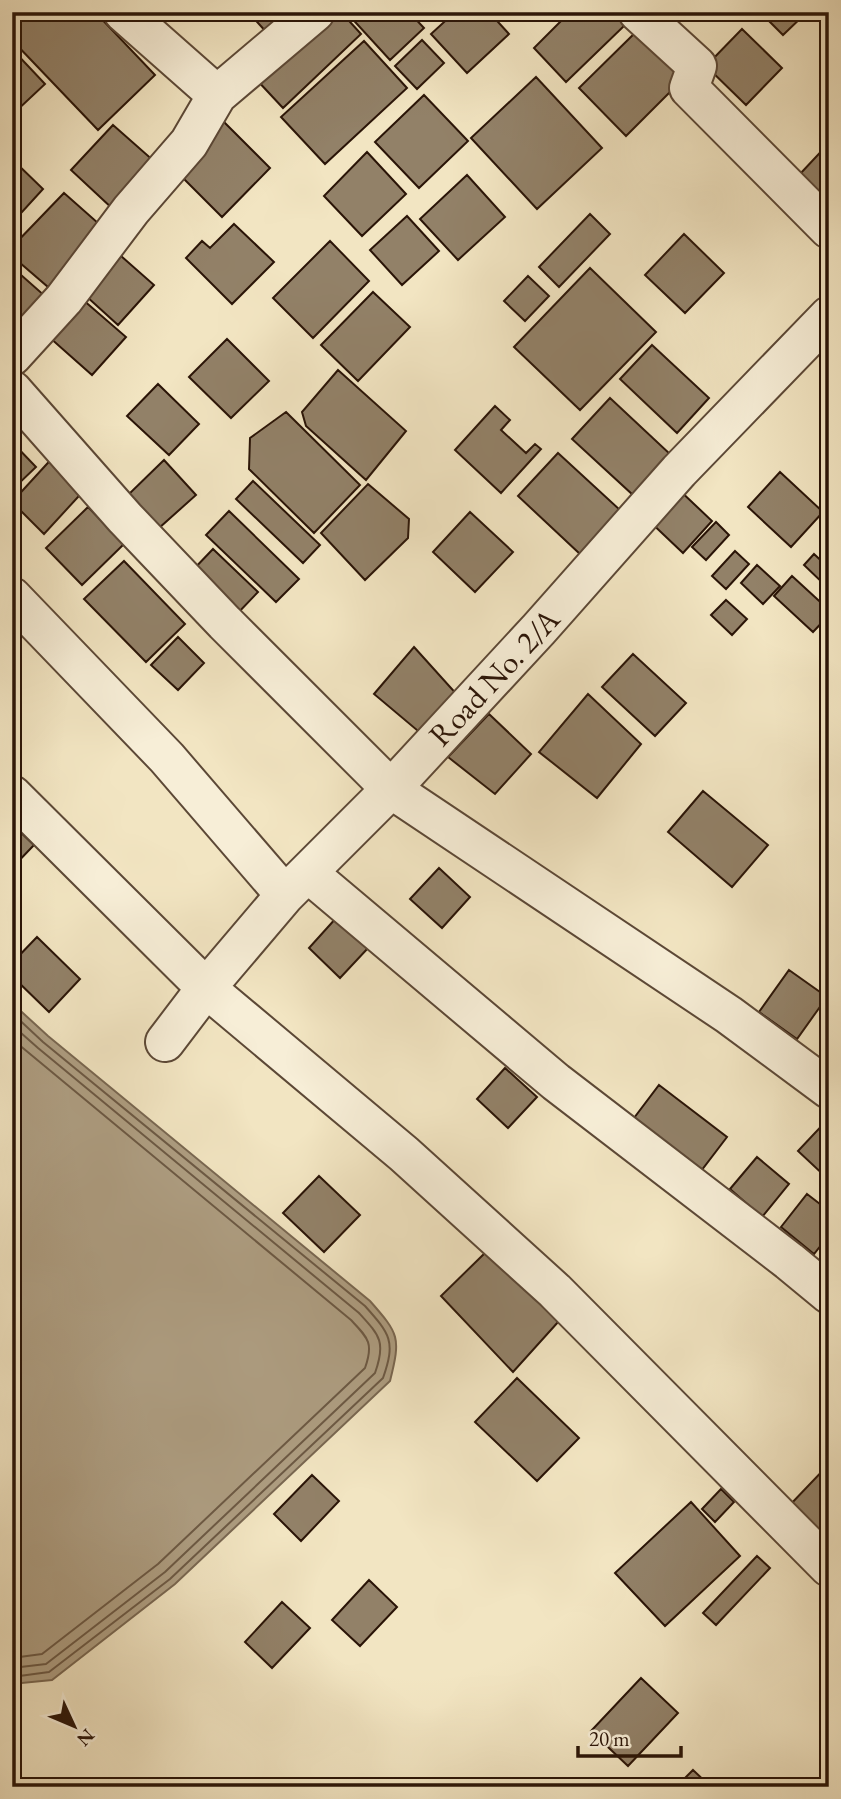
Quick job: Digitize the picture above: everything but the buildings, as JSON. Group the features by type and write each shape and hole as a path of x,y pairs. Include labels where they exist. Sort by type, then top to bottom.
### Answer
{"street":[{"path":"123,12 217,95"},
{"path":"12,356 65,299 131,210 189,143 217,95 315,12"},
{"path":"638,12 697,66 689,88 829,229"},
{"name":"Road No. 2/A","path":"165,1042 205,988 297,884 391,789 539,629 679,471 829,316"},
{"path":"12,390 216,614 391,789 729,1015 829,1089"},
{"path":"12,597 167,758 297,884 829,1294"},
{"path":"12,795 205,988 404,1154 555,1291 829,1567"}],"water":[{"path":"12,1003 48,1036 370,1301 392,1329 396,1355 390,1381 175,1584 52,1680 12,1684"}]}
